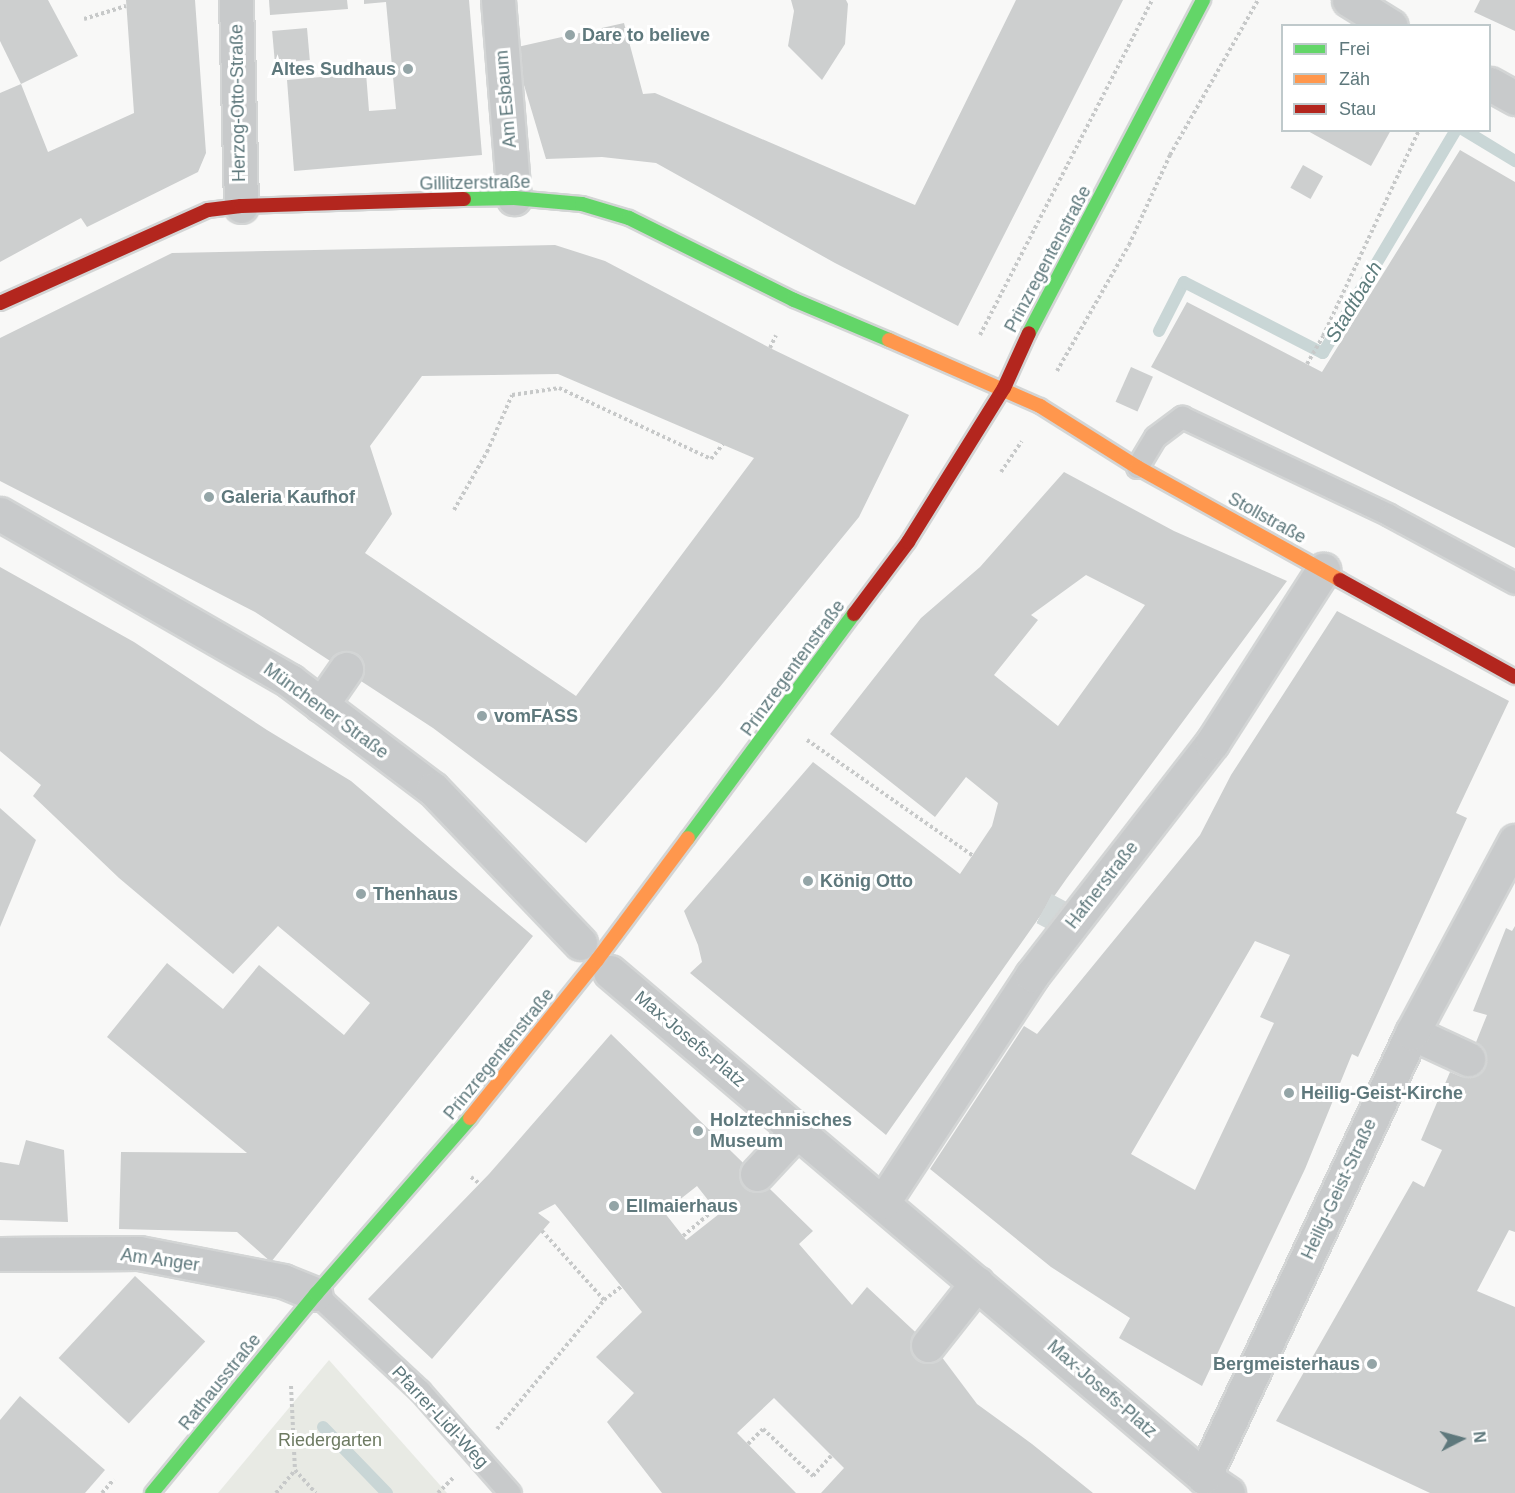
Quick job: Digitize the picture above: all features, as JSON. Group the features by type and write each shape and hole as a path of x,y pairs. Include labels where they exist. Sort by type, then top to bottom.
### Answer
{"main road":[{"name":"Prinzregentenstraße","path":"316,1294 441,1154 597,960 908,542 1004,388 1022,346 1203,0"},
{"name":"Gillitzerstraße","path":"0,303 208,210 241,206 513,198 582,204 629,218 794,300 1004,388"},
{"name":"Stollstraße","path":"1004,388 1040,406 1137,467 1515,677"},
{"name":"Rathausstraße","path":"152,1493 316,1294"}],"street":[{"name":"Herzog-Otto-Straße","path":"236,0 241,206"},
{"name":"Am Esbaum","path":"498,0 513,198"},
{"path":"1349,0 1388,24"},
{"path":"1491,85 1515,98"},
{"name":"Münchener Straße","path":"0,514 290,681 432,789 580,943"},
{"name":"Hafnerstraße","path":"883,1202 1032,975 1212,742 1323,570"},
{"path":"321,705 346,669"},
{"name":"Heilig-Geist-Straße","path":"1216,1485 1412,1033 1515,841"},
{"name":"Max-Josefs-Platz","path":"610,972 1216,1485"},
{"path":"1412,1033 1468,1059"},
{"path":"757,1174 798,1130"},
{"name":"Am Anger","path":"0,1254 139,1253 283,1281 316,1294"},
{"path":"928,1345 977,1283"}],"lane":[{"path":"1137,467 1155,437 1182,417 1389,515 1515,584"},
{"name":"Pfarrer-Lidl-Weg","path":"316,1294 420,1390 510,1493"}],"path":[{"path":"979,337 1152,0"},
{"path":"1056,374 1129,245 1170,155 1258,0"},
{"path":"84,19 126,6"},
{"path":"1307,364 1323,336 1418,132"},
{"path":"454,510 487,452 512,395 559,388 711,459 723,444"},
{"path":"801,736 973,856"},
{"path":"682,1236 715,1209"},
{"path":"542,1231 604,1300"},
{"path":"438,1493 476,1455 604,1300 622,1286"},
{"path":"291,1382 295,1470 316,1493"},
{"path":"748,1444 763,1429 813,1476 831,1455"},
{"path":"276,1493 295,1470"}],"green space":[{"name":"Riedergarten","path":"329,1360 447,1493 218,1493"}],"building":[{"path":"0,0 48,0 78,56 21,84 0,41"},
{"path":"126,0 195,0 206,153 198,172 87,227 81,218 0,262 0,93 21,84 48,152 134,113"},
{"path":"269,0 347,0 348,9 270,15"},
{"path":"364,0 469,0 482,155 294,171 287,80 366,73 369,111 396,109 386,2 364,4"},
{"path":"791,0 846,0 848,4 845,44 822,80 788,46 794,11"},
{"path":"1016,0 1123,0 958,326 835,263 656,163 602,157 546,159 513,48 624,23 643,94 655,93 915,205"},
{"path":"1480,0 1515,0 1515,31 1474,12"},
{"path":"307,28 310,60 275,63 272,31"},
{"path":"1310,132 1390,132 1371,166"},
{"path":"1460,150 1515,182 1515,548 1151,367 1187,302 1322,372"},
{"path":"1303,165 1323,176 1311,199 1290,188"},
{"name":"Galeria Kaufhof","path":"555,245 605,261 770,348 909,415 859,517 719,688 586,843 433,728 255,612 0,481 0,338 172,253","holes":["558,374 754,458 576,696 365,553 392,514 370,446 422,376"]},
{"path":"1131,367 1153,377 1137,411 1116,402"},
{"path":"1064,472 1174,531 1287,581 1067,878 886,1135 690,973 702,962 698,945 684,911 813,762 960,874 992,826 998,803 966,777 935,817 830,734 921,618 980,567","holes":["1086,575 1145,605 1058,726 994,675 1038,620 1031,615"]},
{"path":"0,567 134,642 267,730 351,781 533,936 271,1262 237,1232 119,1229 121,1152 247,1153 107,1037 167,963 223,1009 259,965 344,1035 370,1003 278,926 233,974 119,878 33,796 41,785 0,751"},
{"path":"1337,611 1509,701 1456,813 1467,818 1358,1057 1352,1054 1305,1169 1202,1386 1119,1338 1130,1318 1051,1267 930,1169 1024,1026 1037,1034 1200,835 1231,775","holes":["1255,941 1290,955 1260,1017 1274,1023 1195,1190 1131,1154"]},
{"path":"0,808 36,840 0,927"},
{"path":"1515,926 1515,1232 1509,1230 1477,1291 1515,1307 1515,1493 1430,1493 1276,1421 1413,1181 1424,1187 1442,1150 1421,1140 1450,1072 1462,1077 1487,1015 1473,1011 1506,928 1512,931"},
{"path":"611,1034 813,1231 799,1244 852,1305 867,1287 941,1356 977,1404 1093,1493 821,1493 844,1468 774,1398 737,1433 796,1493 662,1493 607,1422 634,1393 596,1357 642,1312 555,1204 538,1213 550,1222 432,1359 368,1299 489,1174","holes":["697,1186 719,1214 686,1240 664,1212"]},
{"path":"26,1140 64,1150 68,1222 0,1220 0,1162 19,1165"},
{"path":"135,1276 205,1341 129,1423 59,1358"},
{"path":"20,1396 105,1470 85,1493 0,1493 0,1420"}],"waterway":[{"name":"Stadtbach","path":"1159,331 1184,282 1323,353 1455,132"},
{"name":"Stadtbach","path":"1467,132 1515,161"},
{"path":"323,1427 387,1493"}],"tunnel":[{"path":"1044,908 1072,923"}],"traffic: fast":[{"path":"1029,333 1203,0"},
{"path":"464,199 514,198 582,204 629,218 794,300 889,340"},
{"path":"688,838 854,614"},
{"path":"152,1493 316,1294 470,1118"}],"traffic: slow":[{"path":"889,340 1040,406 1137,467 1340,580"},
{"path":"470,1118 597,960 688,838"}],"traffic: jam":[{"path":"0,303 208,210 241,206 464,199"},
{"path":"854,614 908,542 1004,388 1029,333"},
{"path":"1340,580 1515,677"}],"place":[{"name":"Dare to believe","path":"570,35"},
{"name":"Altes Sudhaus","path":"408,69"},
{"name":"Galeria Kaufhof","path":"209,497"},
{"name":"vomFASS","path":"482,716"},
{"name":"König Otto","path":"808,881"},
{"name":"Thenhaus","path":"361,894"},
{"name":"Heilig-Geist-Kirche","path":"1289,1093"},
{"name":"Holztechnisches Museum","path":"698,1131"},
{"name":"Ellmaierhaus","path":"614,1206"},
{"name":"Bergmeisterhaus","path":"1372,1364"}]}
